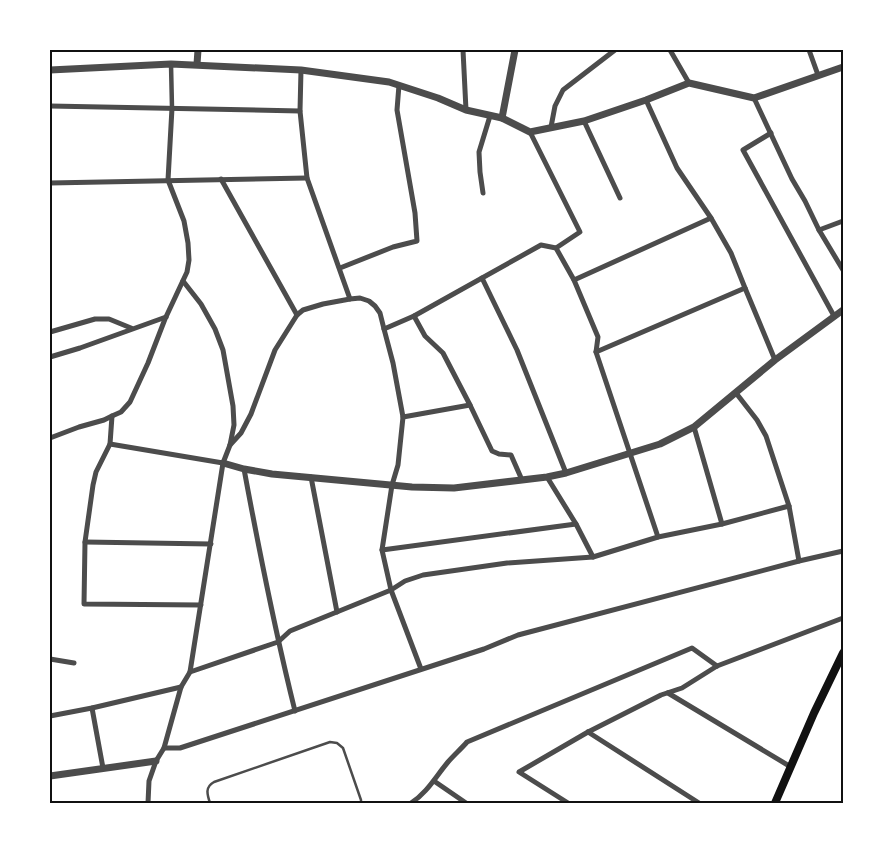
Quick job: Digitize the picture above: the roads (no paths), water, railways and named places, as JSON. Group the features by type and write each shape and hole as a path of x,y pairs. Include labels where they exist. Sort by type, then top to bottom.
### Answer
{"main road":[{"path":"775,803 814,713 843,653"}],"street":[{"path":"197,64 198,50"},
{"path":"463,50 466,110"},
{"path":"502,118 515,50"},
{"path":"551,127 555,106 562,90 616,50"},
{"path":"670,50 689,83"},
{"path":"809,50 818,75"},
{"path":"50,438 104,420 121,412 130,402 187,272 190,260 184,221 168,180 172,108 171,64"},
{"path":"50,70 171,64 301,70 389,82 438,98 466,110 502,118 530,132 580,232 556,248 541,245 414,316 384,329"},
{"path":"530,132 584,120 646,100 689,83 754,98 843,67"},
{"path":"301,70 300,110 307,178 350,299"},
{"path":"340,268 393,247 417,241 415,213 398,110 399,85"},
{"path":"754,98 792,179 843,270"},
{"path":"646,100 677,168 711,218 731,253 775,360"},
{"path":"50,106 300,110"},
{"path":"483,193 479,152 490,116"},
{"path":"584,120 620,198"},
{"path":"771,133 743,150 834,316"},
{"path":"50,183 307,178"},
{"path":"221,179 297,315"},
{"path":"574,280 711,218"},
{"path":"819,230 843,221"},
{"path":"556,248 574,280 598,337 596,352 658,538"},
{"path":"482,278 516,350 566,473"},
{"path":"148,803 149,781 156,761 164,748 181,687 190,672 223,463 230,445 234,425 223,350 215,329 201,304 183,281"},
{"path":"596,352 745,288"},
{"path":"230,445 241,433 251,414 275,350 297,315 303,310 350,299 360,298 369,301 375,306 380,313 393,363 403,417 398,465 392,486 382,550 391,590 421,669"},
{"path":"110,444 223,463 272,474 392,486 454,488 547,477 660,444 694,427 775,360 843,310"},
{"path":"414,316 425,336 443,353 492,451 498,454 510,455 522,480"},
{"path":"50,357 166,317"},
{"path":"50,332 95,319 109,319 132,329"},
{"path":"736,393 757,420 766,436 789,506 799,561"},
{"path":"403,417 470,405"},
{"path":"112,416 110,444 96,472 85,542 84,604 201,605"},
{"path":"694,427 722,524"},
{"path":"244,469 278,642 295,711"},
{"path":"547,477 576,524 593,557"},
{"path":"311,478 337,612"},
{"path":"190,672 278,642 290,631 423,575 507,563 593,557 658,538 722,524 789,506"},
{"path":"382,550 576,524"},
{"path":"85,542 211,544"},
{"path":"164,748 180,748 484,649 518,635 799,561 843,552"},
{"path":"568,803 519,772 588,732 661,695 682,688 717,666 843,618"},
{"path":"411,803 434,781 467,742 692,648 717,666"},
{"path":"50,659 74,663"},
{"path":"50,716 181,687"},
{"path":"668,693 790,767"},
{"path":"92,708 103,768"},
{"path":"588,732 699,803"},
{"path":"50,776 156,761"},
{"path":"434,781 466,803"}],"lane":[{"path":"210,803 207,793 212,783 330,742 337,743 343,748 361,803"}]}
